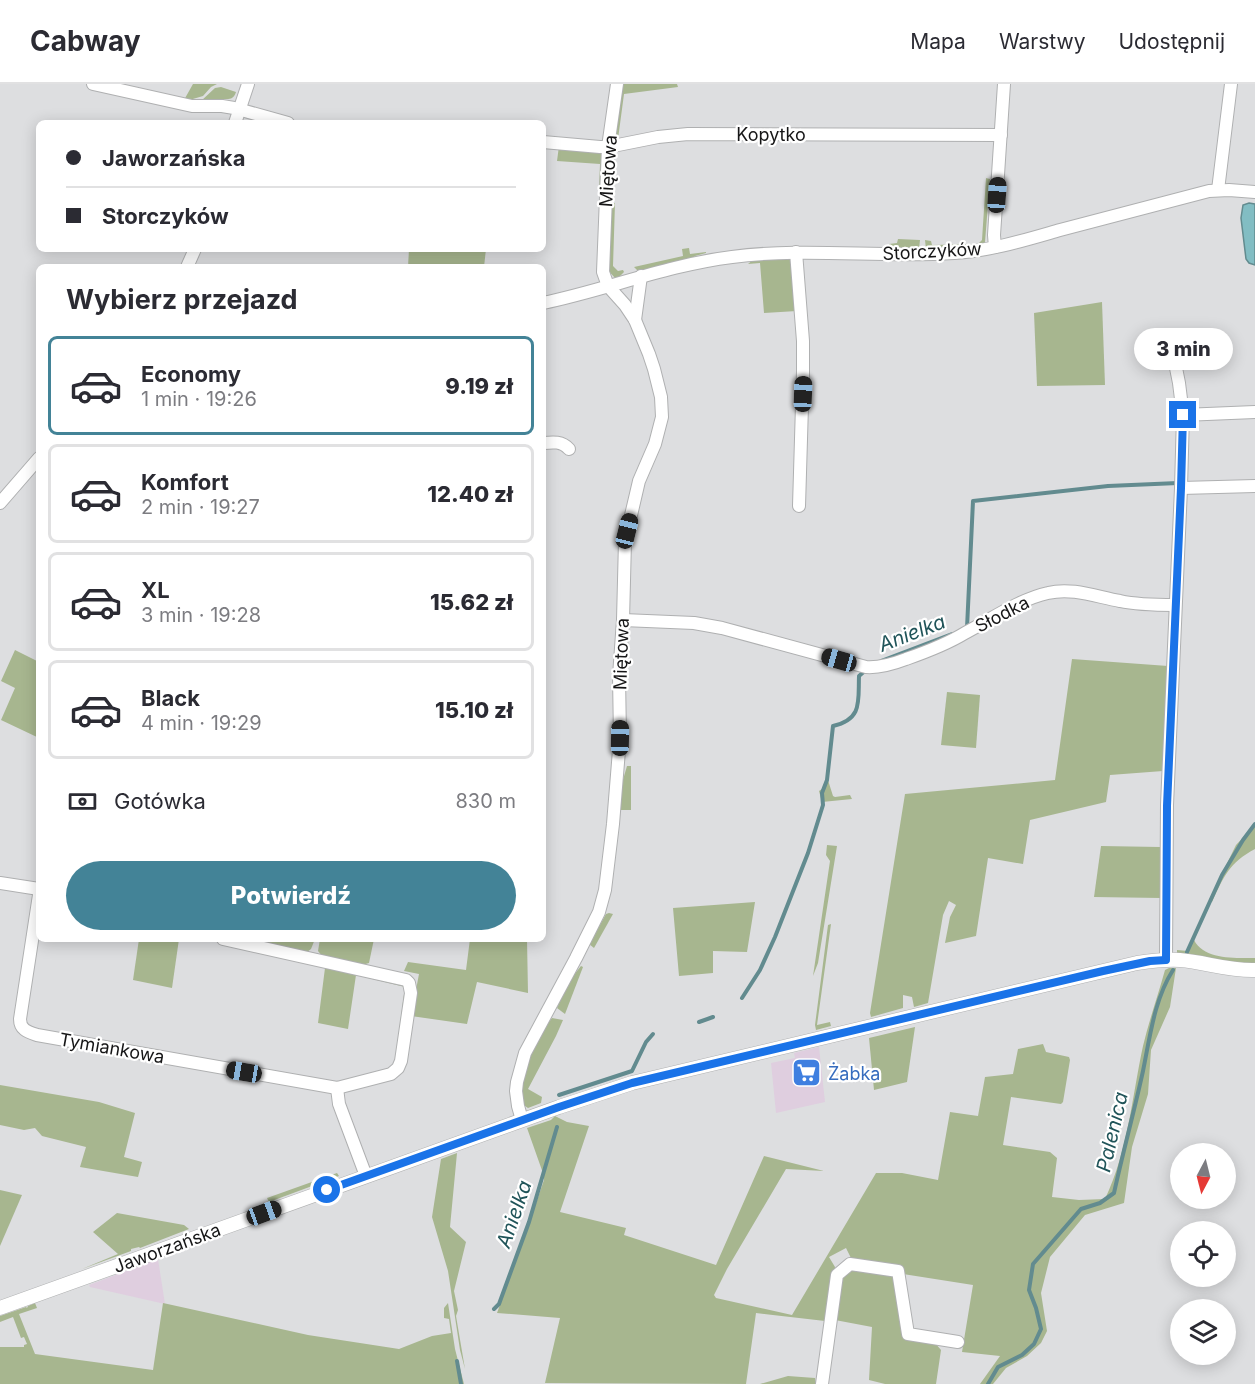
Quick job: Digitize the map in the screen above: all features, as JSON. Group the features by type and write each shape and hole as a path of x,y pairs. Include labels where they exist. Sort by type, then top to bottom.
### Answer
{"street":[{"path":"93,84 192,106 222,106 239,109 278,120"},
{"path":"236,120 248,84"},
{"name":"Miętowa","path":"522,1120 516,1091 525,1053 603,902 619,747 619,676 625,540 639,481 655,444 662,417 661,397 656,376 635,320 608,286 603,272 608,147 617,84"},
{"path":"995,248 1004,84"},
{"path":"1218,190 1231,84"},
{"name":"Kopytko","path":"546,142 608,147 658,137 688,134 1001,135"},
{"name":"Storczyków","path":"546,302 641,276 715,259 796,252 955,253 995,248 1209,191 1255,192"},
{"path":"796,252 803,341 799,506"},
{"name":"Miętowa","path":"635,320 641,276"},
{"path":"1166,960 1167,806 1183,415 1176,368"},
{"path":"1183,415 1255,412"},
{"path":"546,443 560,443 569,449"},
{"path":"0,503 36,461"},
{"path":"0,482 11,490"},
{"path":"1181,488 1255,486"},
{"name":"Słodka","path":"623,620 694,623 722,627 873,668 928,651 1028,600 1050,592 1084,593 1133,603 1175,605"},
{"path":"0,883 36,889"},
{"name":"Tymiankowa","path":"36,914 20,1018 20,1024 28,1032 337,1088 391,1074 398,1068 411,999 411,988 406,980 397,976 237,942"},
{"name":"Jaworzańska","path":"0,1308 522,1120 608,1090 656,1077 1150,961 1182,960 1239,970 1255,970"},
{"path":"337,1088 339,1104 366,1176"},
{"path":"822,1384 837,1275 850,1264 898,1271 908,1334 958,1342"}],"shaded area":[{"path":"819,1047 825,1102 776,1113 771,1063 795,1058 794,1053"},
{"path":"158,1259 165,1304 89,1285"}],"green space":[{"path":"193,84 217,84 203,96 186,101 184,100"},
{"path":"622,84 677,84 678,87 624,94 618,139 616,135"},
{"path":"221,87 236,92 234,96 224,99 223,102 201,101 215,88"},
{"path":"559,146 601,152 604,155 603,184 599,190 600,164 557,161"},
{"path":"986,178 990,179 983,246 926,249 925,240 931,241 932,245 978,244 982,240"},
{"path":"608,203 615,203 613,266 618,271 623,270 624,272 618,278 615,278 606,268"},
{"path":"898,239 920,240 919,249 889,248 889,244 897,243"},
{"path":"689,248 690,254 706,253 692,259 638,271 634,267 683,256 682,249"},
{"path":"409,252 486,252 484,264 408,264"},
{"path":"791,258 797,311 764,313 760,263 748,264 754,259"},
{"path":"1102,302 1105,385 1037,386 1034,313"},
{"path":"15,650 36,660 36,737 1,720 15,688 1,681"},
{"path":"1072,659 1168,666 1163,771 1110,775 1106,802 1030,820 1023,864 988,858 976,936 945,943 950,917 956,905 949,901 943,915 928,1003 914,1007 912,997 903,995 903,1008 871,1017 905,794 1055,780"},
{"path":"947,692 980,695 976,748 941,745"},
{"path":"627,766 631,766 631,810 620,810 622,783"},
{"path":"827,777 833,796 850,795 852,799 822,802 819,791"},
{"path":"1255,825 1255,849 1246,854 1228,871 1212,902 1209,900 1236,845"},
{"path":"827,845 837,846 818,963 813,976 830,861 826,855"},
{"path":"1101,846 1160,847 1161,898 1094,897"},
{"path":"755,902 747,952 713,951 713,973 679,976 673,908"},
{"path":"606,914 613,914 594,948 589,944"},
{"path":"831,924 817,1025 830,1022 831,1026 816,1030 828,925"},
{"path":"1194,940 1199,947 1212,954 1230,958 1255,958 1255,965 1177,953 1177,950 1188,951"},
{"path":"139,942 179,942 172,988 133,980"},
{"path":"265,942 314,942 307,952"},
{"path":"320,942 373,942 369,963 362,965 322,956 318,951"},
{"path":"470,942 527,942 528,993 477,982 467,1024 411,1016 419,974 404,971 408,962 466,970"},
{"path":"323,966 406,985 396,1064 390,1069 395,1061 405,987 356,975 348,1029 318,1023 325,968"},
{"path":"581,966 583,967 565,1014 557,1008 569,981"},
{"path":"1176,968 1170,1007 1151,1050 1148,1094 1132,1147 1124,1203 1085,1215 1050,1257 1041,1293 1047,1331 1041,1343 1027,1356 1006,1368 993,1384 980,1384 1000,1356 962,1352 973,1285 903,1274 901,1265 851,1258 846,1248 829,1257 835,1267 825,1321 756,1313 746,1384 545,1383 560,1318 497,1313 544,1180 527,1128 551,1120 555,1116 567,1122 589,1126 560,1212 626,1228 624,1235 716,1265 764,1156 824,1171 786,1169 714,1295 716,1298 792,1315 876,1173 902,1173 938,1180 950,1112 978,1116 985,1077 1013,1074 1018,1049 1043,1044 1046,1052 1069,1057 1070,1060 1061,1104 1011,1097 1003,1145 1050,1152 1057,1158 1052,1197 1079,1200 1105,1199 1124,1143 1148,1027 1165,970"},
{"path":"552,1018 563,1020 528,1089 542,1097 541,1103 528,1108 521,1100 523,1075 537,1037"},
{"path":"915,1027 907,1082 874,1090 869,1038"},
{"path":"0,1085 99,1102 135,1113 124,1157 142,1162 138,1177 80,1167 86,1147 42,1136 35,1128 24,1130 0,1125"},
{"path":"457,1153 450,1227 466,1242 454,1291 465,1369 448,1271 432,1217 441,1159"},
{"path":"337,1173 339,1176 269,1202 267,1198"},
{"path":"0,1190 22,1195 0,1246"},
{"path":"117,1213 184,1225 189,1229 82,1269 118,1254 93,1232"},
{"path":"852,1267 894,1275 901,1331 935,1343 941,1350 936,1384 885,1384 869,1380 872,1327 835,1320 844,1272"},
{"path":"35,1303 37,1308 19,1314 35,1354 153,1370 163,1303 308,1335 399,1349 432,1336 451,1333 449,1319 444,1318 444,1308 448,1303 455,1349 464,1384 0,1384 0,1347 24,1347 27,1344 24,1337 21,1338 13,1317 0,1322 0,1316 27,1308"},
{"path":"788,1376 815,1378 816,1384 760,1384"}],"water":[{"path":"1255,204 1255,265 1246,259 1241,218 1243,205"}],"waterway":[{"name":"Anielka","path":"965,629 967,628 973,501 1108,486 1178,483"},
{"name":"Anielka","path":"881,661 952,634"},
{"name":"Anielka","path":"742,998 760,970 808,853 823,805 822,793 827,780 833,726 843,723 854,714 858,701 859,676 867,669"},
{"name":"Palenica","path":"1187,952 1222,875 1255,824"},
{"name":"Palenica","path":"988,1384 998,1367 1022,1355 1034,1344 1041,1329 1029,1290 1033,1264 1081,1209 1100,1203 1114,1193 1154,1019 1161,994 1173,970"},
{"name":"Anielka","path":"699,1022 713,1017"},
{"name":"Anielka","path":"559,1095 632,1071 646,1042 653,1034"},
{"name":"Anielka","path":"494,1309 499,1304 529,1222 557,1127"},
{"name":"Anielka","path":"457,1361 461,1384"}],"place":[{"name":"Żabka","path":"807,1073"}],"route":[{"path":"327,1190 632,1083 1103,971 1166,960 1167,806 1183,415"}]}
